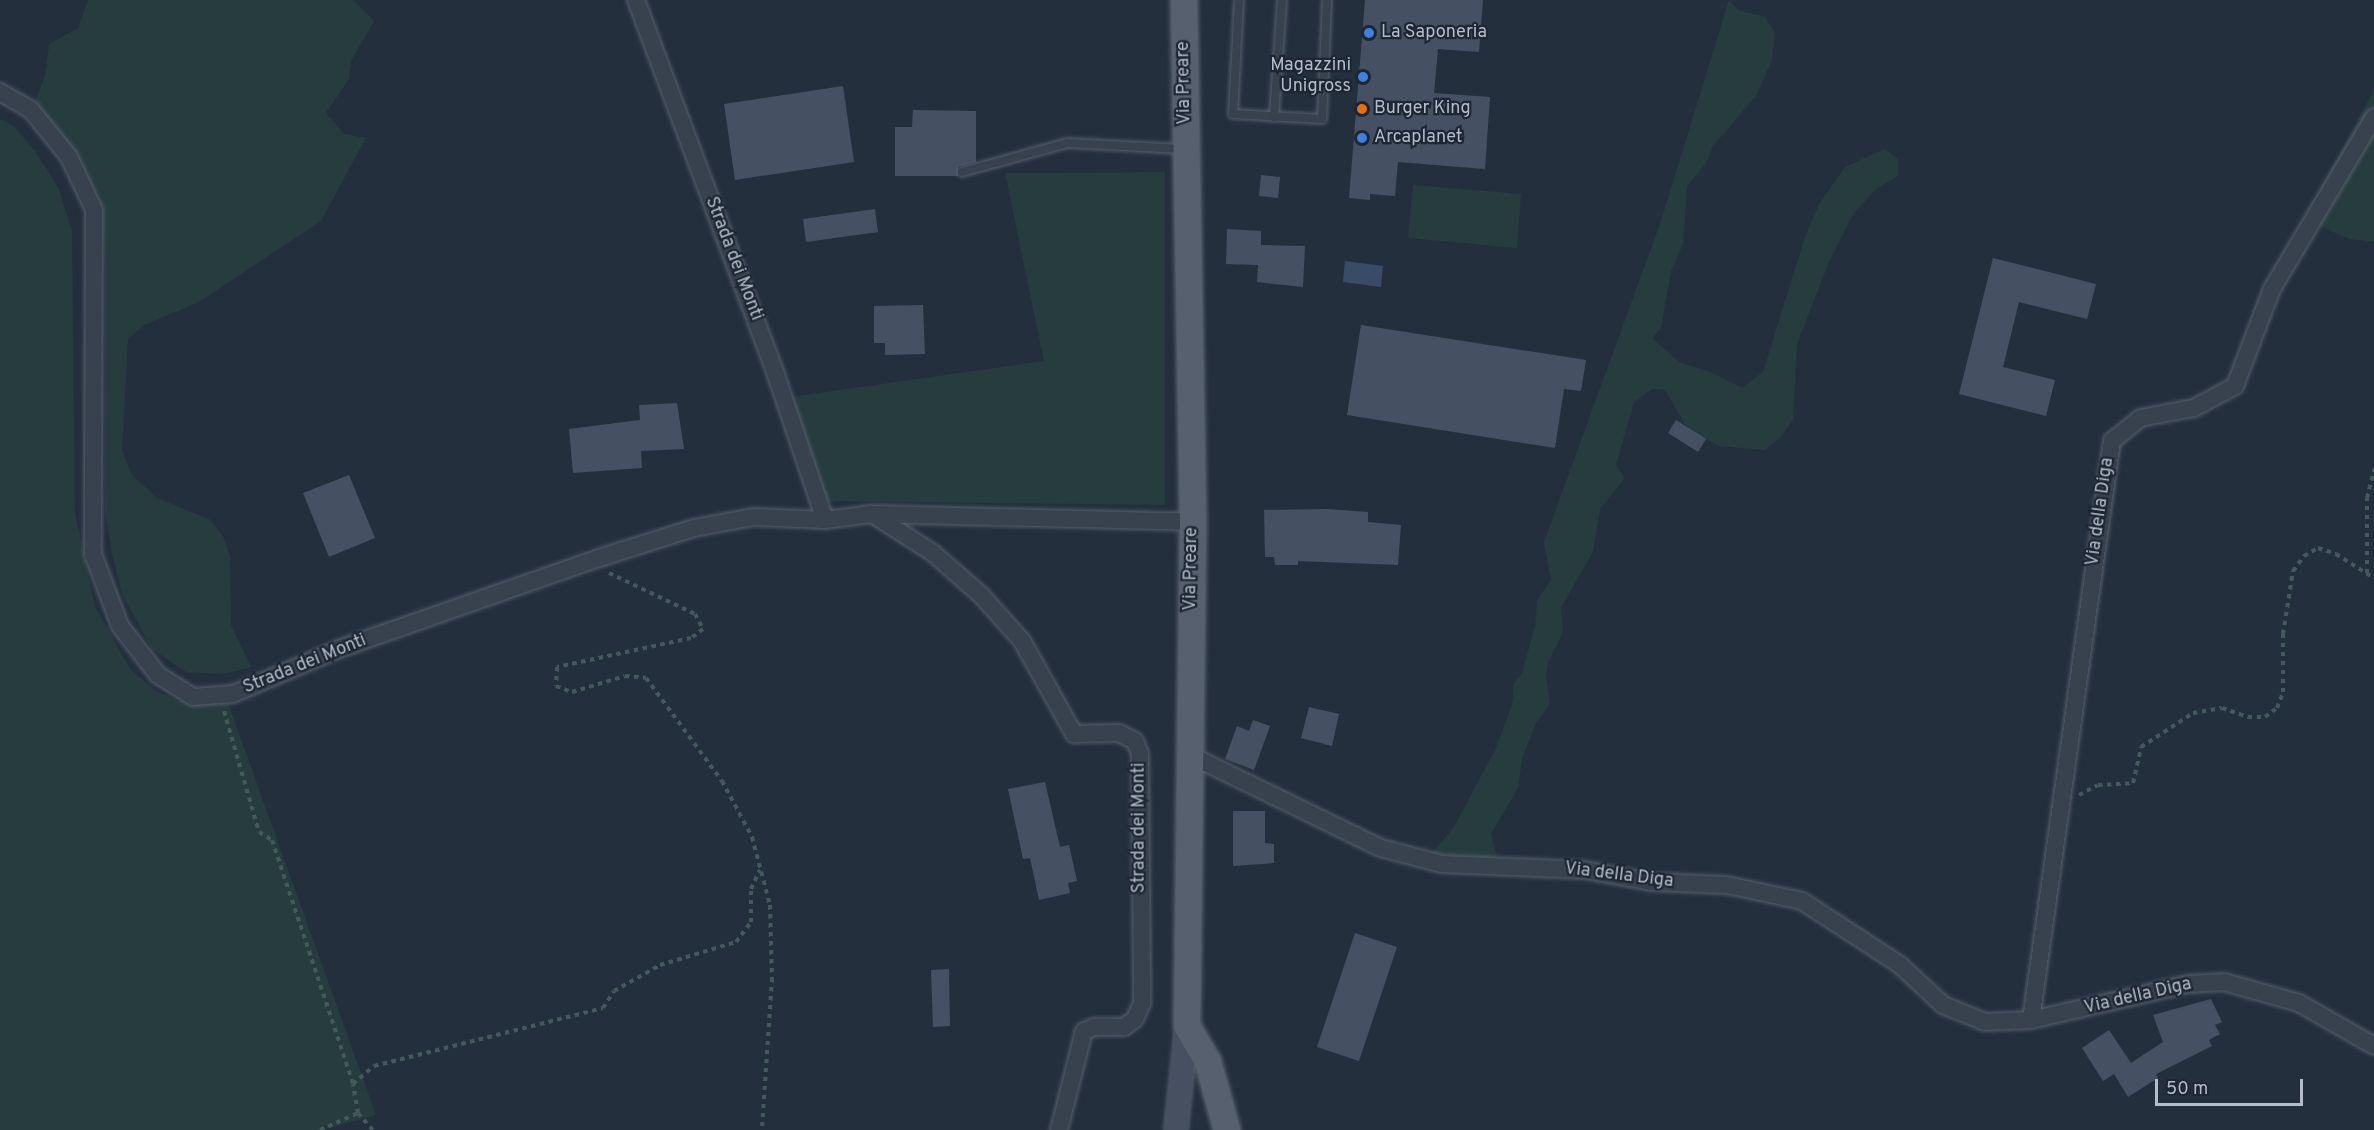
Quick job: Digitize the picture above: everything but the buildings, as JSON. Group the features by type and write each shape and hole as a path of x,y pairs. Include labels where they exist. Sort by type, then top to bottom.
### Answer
{"main road":[{"name":"Via Preare","path":"1184,0 1193,522 1187,1026"},
{"path":"1176,1130 1187,1026"},
{"path":"1187,1026 1208,1062 1227,1130"}],"street":[{"name":"Strada dei Monti","path":"636,0 776,375 825,520"},
{"name":"Strada dei Monti","path":"0,92 31,110 69,158 93,210 96,259 90,473 93,554 120,626 158,675 193,697 233,694 339,649 599,558 694,528 754,517 825,520 871,514 1193,522"},
{"name":"Via della Diga","path":"2031,1020 2112,441 2140,418 2194,408 2235,386 2272,289 2374,117"},
{"name":"Strada dei Monti","path":"871,514 933,554 981,595 1022,641 1074,734 1119,733 1136,741 1140,754 1142,1003 1135,1019 1124,1027 1094,1027 1084,1031 1059,1130"},
{"name":"Via della Diga","path":"1190,755 1381,848 1442,864 1585,870 1652,882 1727,885 1802,901 1900,965 1943,1005 1985,1022 2031,1020 2187,984 2224,982 2299,1003 2374,1046"}],"lane":[{"path":"1239,0 1233,114 1322,119 1327,0"},
{"path":"1274,117 1282,0"},
{"path":"962,172 1067,143 1186,149"}],"path":[{"path":"2367,573 2367,498 2374,469"},
{"path":"2060,806 2098,785 2133,783 2141,747 2193,712 2222,708 2248,717 2265,717 2277,708 2283,692 2283,634 2294,571 2304,556 2318,548 2374,578"},
{"path":"599,558 607,572 694,614 703,629 691,638 557,668 556,686 572,692 625,676 646,678 722,781 752,837 771,905 772,978 762,1130"},
{"path":"220,695 259,832 272,840 353,1084 358,1113 373,1130"},
{"path":"353,1084 374,1066 603,1008 614,991 660,965 736,942 751,922 750,889 761,869"},
{"path":"320,1130 358,1113"}],"green space":[{"path":"88,0 353,0 374,21 351,61 349,79 326,113 344,134 366,138 321,221 199,302 144,325 128,339 122,451 132,475 157,498 209,519 223,536 230,556 231,625 251,667 222,674 186,672 152,649 123,596 112,554 105,512 105,263 101,225 34,105 45,76 49,44 78,28"},
{"path":"1729,0 1738,10 1765,17 1775,33 1772,60 1756,96 1713,146 1705,165 1687,186 1683,244 1671,271 1661,328 1652,338 1679,362 1710,372 1742,388 1763,372 1804,240 1819,204 1845,167 1885,149 1898,159 1898,176 1876,189 1853,214 1829,262 1797,344 1793,420 1780,438 1764,450 1719,446 1688,430 1665,390 1652,389 1634,402 1616,465 1625,478 1600,509 1593,552 1561,608 1563,632 1548,662 1546,676 1550,704 1536,723 1522,759 1518,788 1491,834 1498,860 1432,853 1454,827 1496,748 1512,705 1514,683 1522,673 1535,626 1537,600 1551,580 1544,542 1660,224"},
{"path":"2374,90 2374,242 2349,239 2304,219"},
{"path":"0,119 15,127 35,151 58,187 72,231 75,514 95,606 130,669 156,691 178,701 228,703 376,1115 322,1130 0,1130"},
{"path":"1165,172 1165,505 812,501 776,399 1044,361 1005,173"},
{"path":"1413,185 1521,194 1517,248 1408,238"}],"water":[{"path":"1345,261 1383,266 1381,287 1343,282"}],"place":[{"name":"La Saponeria","path":"1369,33"},
{"name":"Magazzini Unigross","path":"1363,77"},
{"name":"Burger King","path":"1362,109"},
{"name":"Arcaplanet","path":"1362,138"}]}
